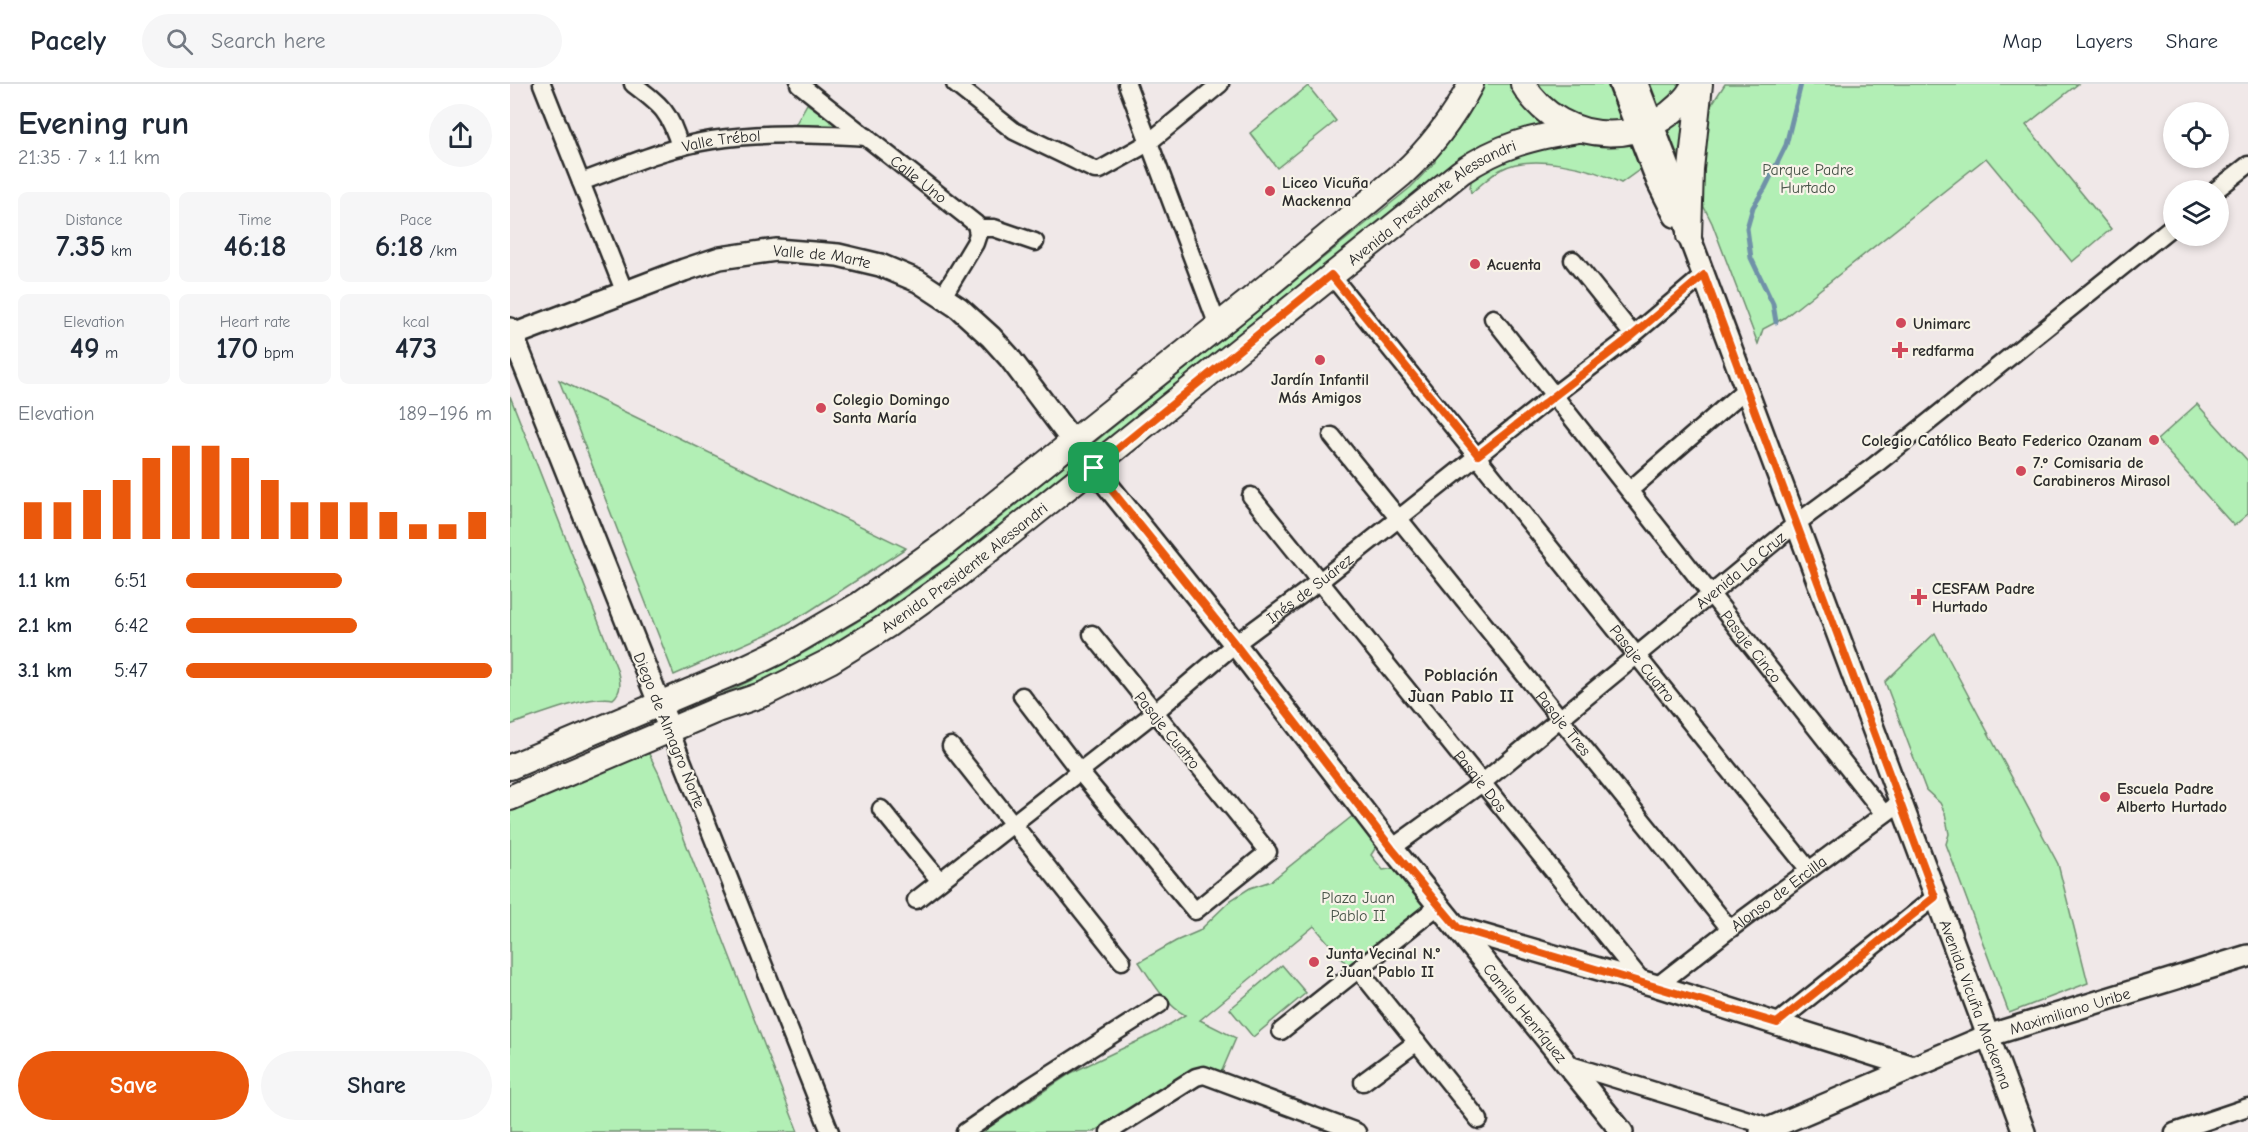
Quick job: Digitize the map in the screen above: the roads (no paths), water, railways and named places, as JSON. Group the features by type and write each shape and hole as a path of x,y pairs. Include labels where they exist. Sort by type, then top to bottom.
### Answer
{"main road":[{"name":"Avenida Presidente Alessandri","path":"510,767 711,684 778,652 860,604 946,543 1218,326 1413,164 1444,127 1471,84"},
{"name":"Avenida Presidente Alessandri","path":"1523,84 1542,109 1560,121 1579,130 1610,134 1645,126 1666,116 1680,105 1695,84"},
{"path":"1689,236 1691,169 1700,84"},
{"name":"Avenida Presidente Alessandri","path":"510,798 717,710 764,694 860,643 957,576 1475,162 1514,143 1579,130"}],"street":[{"path":"542,84 625,293"},
{"path":"633,84 660,104 669,114 680,147"},
{"name":"Calle Uno","path":"799,84 976,224 977,228"},
{"path":"955,84 1014,131 1095,170 1100,170 1148,143 1220,84"},
{"path":"1127,84 1218,326"},
{"name":"Avenida Vicuña Mackenna","path":"1620,84 1672,175 1689,236 1797,523 1892,808 1935,897 2024,1132"},
{"name":"Avenida Vicuña Mackenna","path":"1637,84 1645,126"},
{"name":"Valle Trébol","path":"581,182 680,147 710,140 745,136 807,134 867,136"},
{"path":"2229,180 2248,165"},
{"path":"943,296 975,243 977,228 994,228 1035,242"},
{"name":"Avenida La Cruz","path":"1392,849 1482,783 1797,523 1874,466 2163,234"},
{"name":"Valle de Marte","path":"511,332 720,258 776,250 838,255 901,272 943,296 970,317 991,337 1074,441"},
{"path":"1573,261 1633,335"},
{"name":"Pasaje Cuatro","path":"1331,275 1478,455 1809,870"},
{"name":"Inés de Suárez","path":"916,900 1154,713 1235,644 1320,581 1633,335 1704,275"},
{"name":"Pasaje Cinco","path":"1492,318 1712,594 1892,808"},
{"name":"Diego de Almagro Norte","path":"511,332 830,1132"},
{"path":"1630,490 1747,388"},
{"name":"Pasaje Tres","path":"1332,436 1730,929"},
{"name":"Camilo Henríquez","path":"1074,441 1235,644 1392,849 1622,1132"},
{"name":"Pasaje Dos","path":"1251,496 1482,783 1650,984"},
{"name":"Pasaje Cuatro","path":"1080,772 1195,911 1268,852 1092,634"},
{"path":"1022,696 1080,772"},
{"path":"951,746 1122,961"},
{"name":"Alonso de Ercilla","path":"1650,984 1730,929 1892,808"},
{"path":"881,809 940,881"},
{"path":"1777,1023 1935,897"},
{"path":"1281,1031 1438,906"},
{"path":"1458,928 1650,984 1913,1066"},
{"name":"Maximiliano Uribe","path":"1766,1130 1987,1036 2246,958"},
{"path":"1359,970 1479,1120"},
{"path":"965,1132 1030,1087 1160,1004"},
{"path":"1363,1082 1417,1042"},
{"path":"1567,1064 1766,1130"},
{"path":"1109,1132 1133,1126 1196,1077 1203,1075 1357,1132"},
{"path":"2174,1132 2248,1107"}],"waterway":[{"path":"1776,322 1773,304 1751,258 1747,228 1753,207 1786,145 1801,84"}],"place":[{"name":"Liceo Vicuña Mackenna","path":"1270,191"},
{"name":"Acuenta","path":"1475,264"},
{"name":"Unimarc","path":"1901,323"},
{"name":"redfarma","path":"1900,350"},
{"name":"Jardín Infantil Más Amigos","path":"1320,360"},
{"name":"Colegio Domingo Santa María","path":"821,408"},
{"name":"Colegio Católico Beato Federico Ozanam","path":"2154,440"},
{"name":"7.º Comisaria de Carabineros Mirasol","path":"2021,471"},
{"name":"CESFAM Padre Hurtado","path":"1919,597"},
{"name":"Escuela Padre Alberto Hurtado","path":"2105,797"},
{"name":"Junta Vecinal N.° 2 Juan Pablo II","path":"1314,962"}],"district":[{"name":"Población Juan Pablo II","path":"1461,685"}],"park label":[{"name":"Parque Padre Hurtado","path":"1808,178"},
{"name":"Plaza Juan Pablo II","path":"1358,906"}]}
